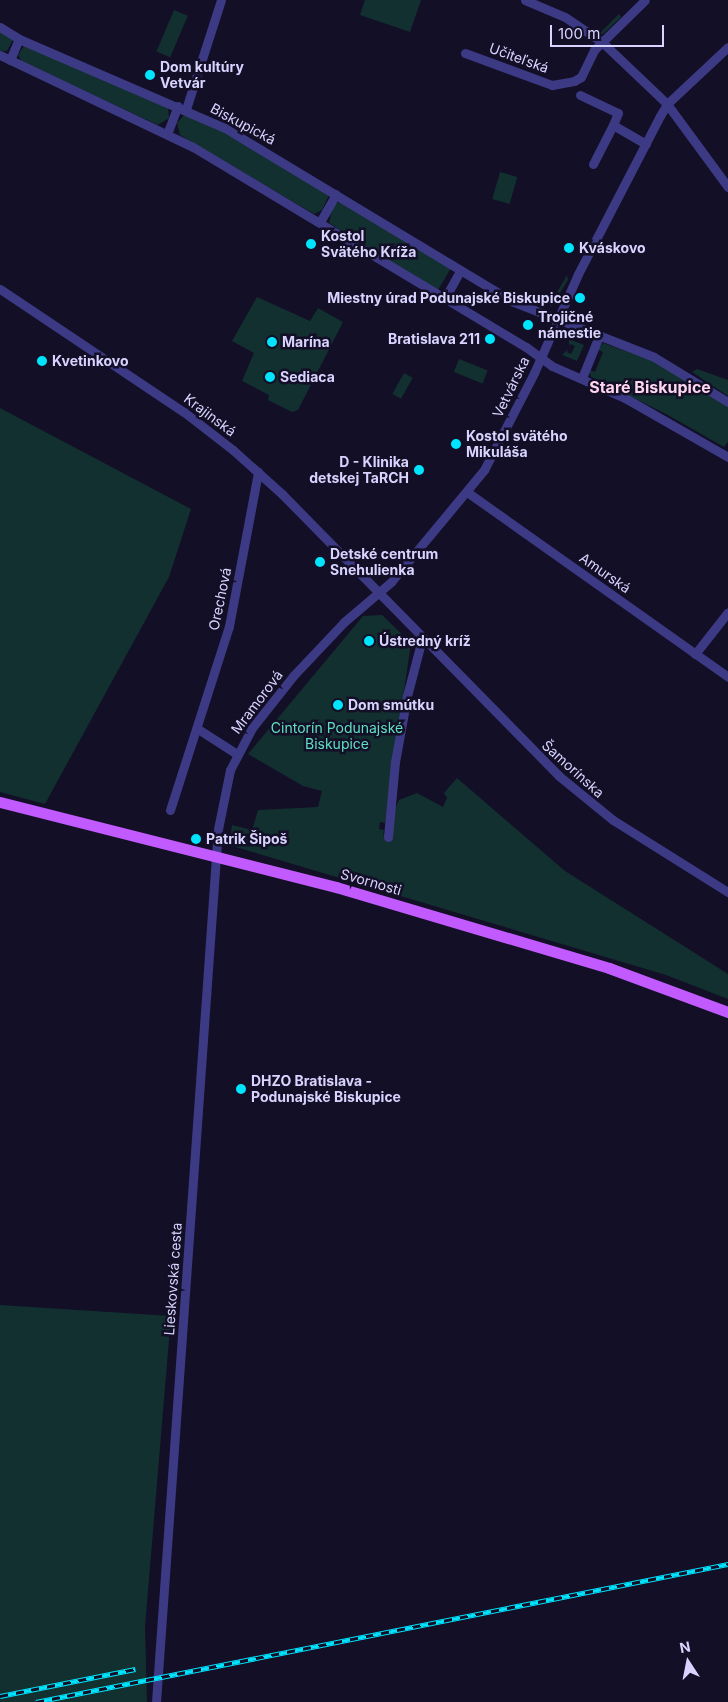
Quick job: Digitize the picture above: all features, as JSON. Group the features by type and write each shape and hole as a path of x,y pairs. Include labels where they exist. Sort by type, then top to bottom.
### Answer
{"main road":[{"name":"Svornosti","path":"0,802 336,887 660,984 728,1012"}],"street":[{"path":"167,134 182,108 221,0"},
{"path":"525,0 565,17 602,42 667,104 728,187"},
{"name":"Učiteľská","path":"466,53 555,85 579,79 594,50 644,0"},
{"name":"Biskupická","path":"0,28 19,39 182,108 259,146 460,271"},
{"path":"10,60 19,39"},
{"name":"Vetvárska","path":"378,593 467,492 488,463 557,321 667,104 728,47"},
{"path":"0,55 167,134 320,222 540,358 671,422 727,454"},
{"path":"580,95 618,113 593,164"},
{"path":"613,125 646,144"},
{"path":"320,222 336,194"},
{"path":"445,298 460,271 514,302 672,366 728,402"},
{"name":"Krajinská","path":"0,289 184,412 258,472 378,593"},
{"path":"582,378 599,336"},
{"name":"Orechová","path":"170,810 198,729 231,621 258,472"},
{"name":"Amurská","path":"467,492 728,678"},
{"name":"Šamorínska","path":"378,593 540,759 586,800 728,892"},
{"name":"Mramorová","path":"216,858 219,819 237,754 261,716 318,648 378,593"},
{"path":"695,654 728,612"},
{"path":"388,837 396,762 407,696 422,639"},
{"path":"198,729 237,754"},
{"name":"Lieskovská cesta","path":"156,1702 216,858"}],"green space":[{"path":"365,0 421,0 410,32 360,15"},
{"path":"174,10 188,16 170,57 156,51"},
{"path":"619,14 621,17 603,34 599,34"},
{"path":"0,31 13,40 7,51 0,51"},
{"path":"24,46 168,106 169,118 158,125 22,62 18,55"},
{"path":"184,115 220,128 329,195 322,210 314,214 180,135 177,123"},
{"path":"500,172 517,177 510,204 492,199"},
{"path":"341,201 451,268 438,290 329,223 333,206"},
{"path":"567,275 568,280 551,307 550,305"},
{"path":"257,297 310,321 318,308 343,322 298,410 292,412 268,400 269,395 242,381 254,353 232,341"},
{"path":"569,339 584,345 577,361 562,355 568,349 567,352 571,354 575,346 570,344 569,347"},
{"path":"603,343 656,362 728,407 728,442 724,447 666,414 591,377 589,370 595,372 603,352 598,350"},
{"path":"459,359 488,371 482,384 454,372"},
{"path":"697,369 728,380 728,396 692,372"},
{"path":"404,373 413,378 401,399 392,394"},
{"path":"0,408 191,509 169,577 45,804 0,792"},
{"name":"Cintorín Podunajské Biskupice","path":"382,615 411,643 385,823 380,822 379,829 384,830 383,837 399,800 417,793 443,807 447,798 444,793 457,778 565,871 728,974 728,999 666,975 229,845 232,825 252,830 258,810 318,807 322,791 303,786 248,754 363,616"},
{"path":"0,1305 171,1316 145,1627 147,1702 0,1702"}],"railway":[{"path":"36,1702 728,1564"},
{"path":"0,1696 135,1669"}],"place":[{"name":"Dom kultúry Vetvár","path":"150,75"},
{"name":"Kostol Svätého Kríža","path":"311,244"},
{"name":"Kváskovo","path":"569,248"},
{"name":"Miestny úrad Podunajské Biskupice","path":"580,298"},
{"name":"Trojičné námestie","path":"528,325"},
{"name":"Bratislava 211","path":"490,339"},
{"name":"Marína","path":"272,342"},
{"name":"Kvetinkovo","path":"42,361"},
{"name":"Sediaca","path":"270,377"},
{"name":"Kostol svätého Mikuláša","path":"456,444"},
{"name":"D - Klinika detskej TaRCH","path":"419,470"},
{"name":"Detské centrum Snehulienka","path":"320,562"},
{"name":"Ústredný kríž","path":"369,641"},
{"name":"Dom smútku","path":"338,705"},
{"name":"Patrik Šipoš","path":"196,839"},
{"name":"DHZO Bratislava - Podunajské Biskupice","path":"241,1089"}],"district":[{"name":"Staré Biskupice","path":"650,387"}]}
